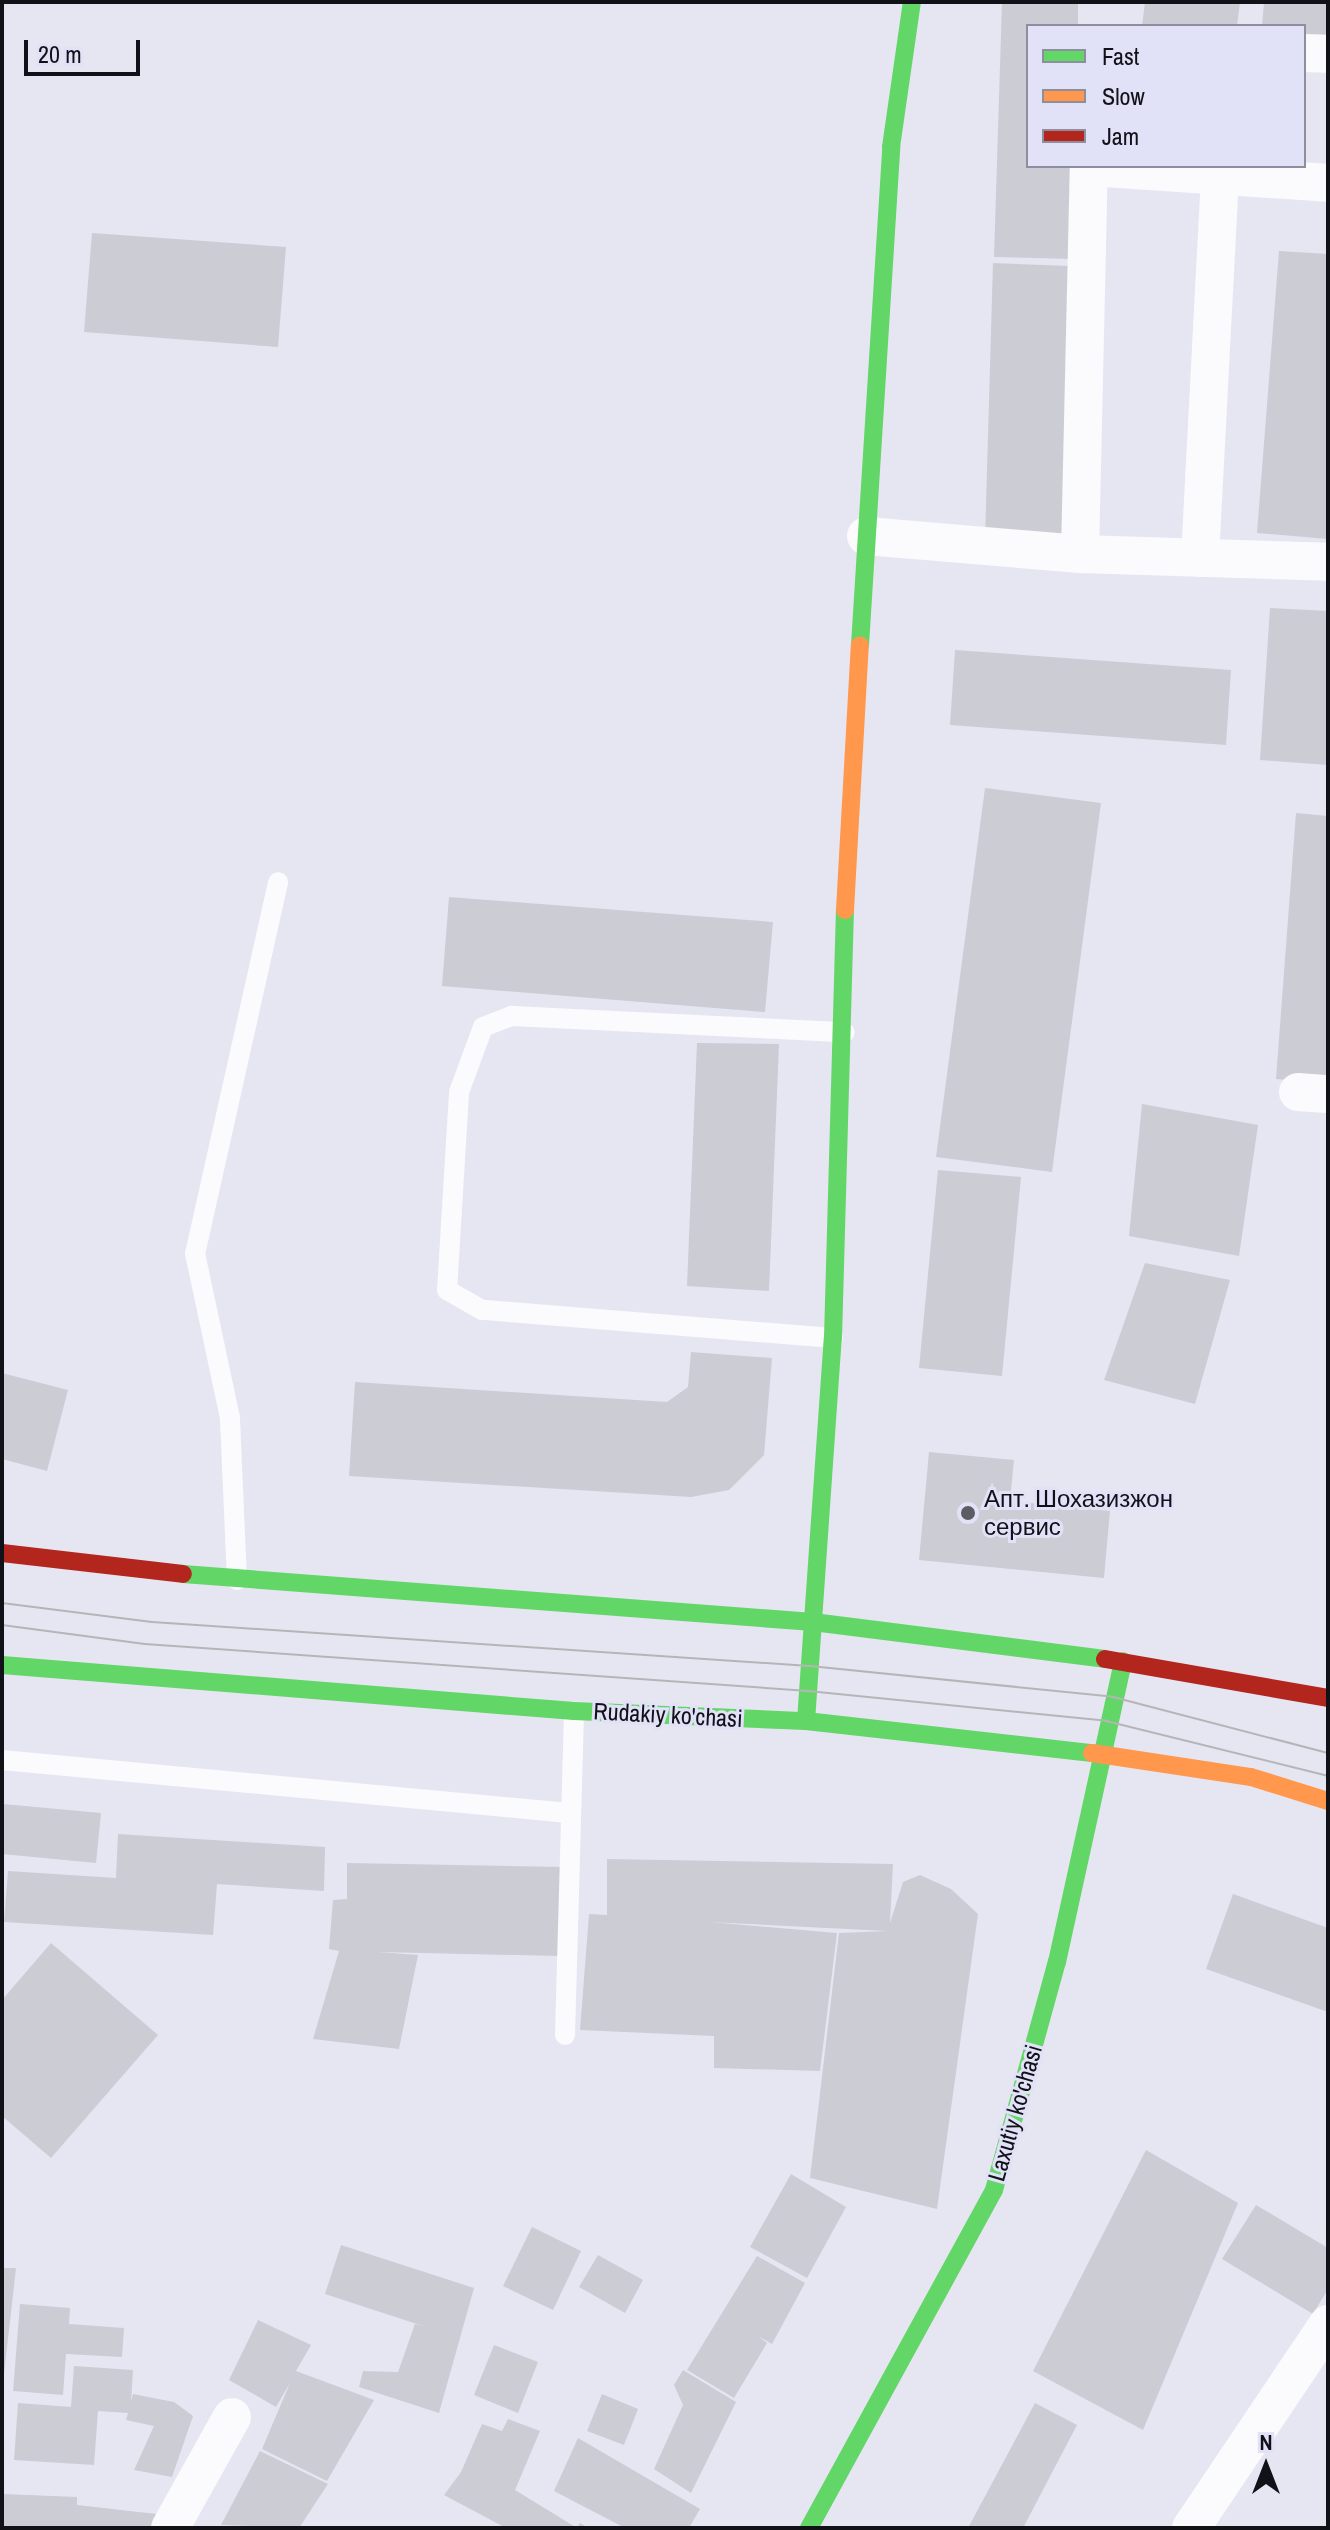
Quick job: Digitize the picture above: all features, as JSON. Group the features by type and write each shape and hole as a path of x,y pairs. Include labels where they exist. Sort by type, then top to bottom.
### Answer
{"main road":[{"path":"806,1721 833,1338 845,1032 845,913 866,536 891,147 912,2"},
{"path":"2,1553 237,1580 813,1622 1123,1661 1328,1698"},
{"name":"Laxutiy ko'chasi","path":"809,2528 994,2190 1057,1962 1099,1754 1123,1661"},
{"name":"Rudakiy ko'chasi","path":"2,1665 574,1711 806,1721 1099,1754 1251,1777 1328,1801"}],"street":[{"path":"1306,53 1328,54"},
{"path":"1080,554 1089,168"},
{"path":"1105,168 1328,183"},
{"path":"1200,558 1220,175"},
{"path":"866,536 1080,554 1328,562"},
{"path":"1191,2528 1328,2324"},
{"path":"170,2528 232,2417"}],"lane":[{"path":"237,1580 230,1418 195,1254 278,882"},
{"path":"833,1338 482,1310 447,1290 459,1092 483,1027 512,1016 845,1032"},
{"path":"565,2035 574,1711"},
{"path":"2,1760 569,1813"}],"building":[{"path":"1002,2 1078,2 1078,24 1026,24 1026,168 1073,168 1071,259 994,257"},
{"path":"1145,2 1240,2 1237,24 1142,24"},
{"path":"1264,2 1328,2 1328,40 1306,38 1306,24 1262,24"},
{"path":"92,233 286,247 278,347 84,332"},
{"path":"1279,251 1328,254 1328,539 1257,533"},
{"path":"993,263 1069,266 1062,541 985,539"},
{"path":"1270,608 1328,611 1328,765 1260,760"},
{"path":"955,650 1231,670 1226,745 950,725"},
{"path":"985,788 1101,803 1052,1172 936,1157"},
{"path":"1296,813 1328,816 1328,1083 1276,1079"},
{"path":"449,897 773,922 765,1012 442,986"},
{"path":"697,1043 779,1044 769,1291 687,1286"},
{"path":"1142,1104 1258,1125 1239,1256 1129,1236"},
{"path":"938,1170 1021,1177 1002,1376 919,1368"},
{"path":"1145,1263 1230,1280 1195,1404 1104,1380"},
{"path":"691,1352 772,1358 764,1455 729,1490 691,1497 349,1476 355,1382 667,1402 688,1387"},
{"path":"2,1373 68,1390 47,1471 2,1459"},
{"path":"929,1452 1014,1460 1010,1501 1110,1511 1104,1578 919,1560"},
{"path":"3,1804 101,1813 96,1863 2,1854"},
{"path":"118,1834 325,1847 324,1891 217,1884 213,1935 4,1922 8,1871 116,1878"},
{"path":"607,1859 893,1864 890,1923 903,1882 920,1875 951,1889 978,1914 937,2209 810,2178 839,1933 887,1931 710,1922 837,1933 820,2071 714,2068 714,2036 580,2030 589,1914 607,1915"},
{"path":"347,1863 563,1867 560,1956 377,1952 418,1955 399,2049 313,2039 339,1951 329,1949 333,1900 347,1899"},
{"path":"1233,1894 1328,1928 1328,2012 1206,1969"},
{"path":"51,1943 158,2035 51,2158 2,2116 2,2000"},
{"path":"1146,2150 1238,2203 1143,2430 1033,2371"},
{"path":"791,2174 846,2207 807,2278 750,2247"},
{"path":"1256,2205 1328,2248 1328,2289 1313,2314 1222,2259"},
{"path":"532,2227 581,2251 553,2310 503,2286"},
{"path":"341,2245 474,2288 439,2413 359,2387 363,2371 398,2372 415,2324 426,2327 325,2294"},
{"path":"598,2255 643,2280 625,2313 579,2287"},
{"path":"757,2256 805,2283 772,2344 758,2336 767,2343 734,2398 687,2370"},
{"path":"2,2268 16,2268 4,2374 2,2373"},
{"path":"20,2304 70,2308 69,2324 124,2328 122,2357 66,2354 63,2395 13,2391"},
{"path":"258,2320 311,2345 296,2371 374,2400 327,2481 262,2449 290,2383 276,2407 229,2380"},
{"path":"494,2345 538,2362 518,2413 474,2395"},
{"path":"74,2366 133,2370 131,2402 133,2394 174,2402 193,2416 172,2477 134,2470 154,2426 126,2420 128,2413 98,2411 94,2465 14,2460 18,2403 71,2407"},
{"path":"683,2370 736,2402 691,2493 654,2469 683,2405 674,2385"},
{"path":"602,2394 638,2409 624,2445 587,2431"},
{"path":"1035,2403 1077,2425 1023,2528 968,2528"},
{"path":"508,2419 540,2431 515,2490 577,2528 506,2528 444,2495 461,2472 482,2424 502,2431"},
{"path":"578,2438 700,2509 689,2528 625,2528 554,2491"},
{"path":"260,2451 328,2484 299,2528 221,2525"},
{"path":"3,2494 77,2497 77,2505 165,2515 164,2528 2,2528"}],"tram line":[{"path":"2,1603 152,1622 810,1666 1113,1697 1328,1753"},
{"path":"2,1625 145,1644 808,1691 1106,1721 1328,1776"}],"traffic: fast":[{"path":"860,645 891,147 912,2"},
{"path":"806,1721 833,1338 845,910"},
{"path":"183,1574 813,1622 1105,1659"},
{"path":"809,2528 994,2190 1057,1962 1123,1661"},
{"path":"2,1665 574,1711 806,1721 1092,1753"}],"traffic: slow":[{"path":"845,910 860,645"},
{"path":"1092,1753 1251,1777 1328,1801"}],"traffic: jam":[{"path":"2,1553 183,1574"},
{"path":"1105,1659 1328,1698"}],"place":[{"name":"Апт. Шохазизжон сервис","path":"968,1513"}]}
